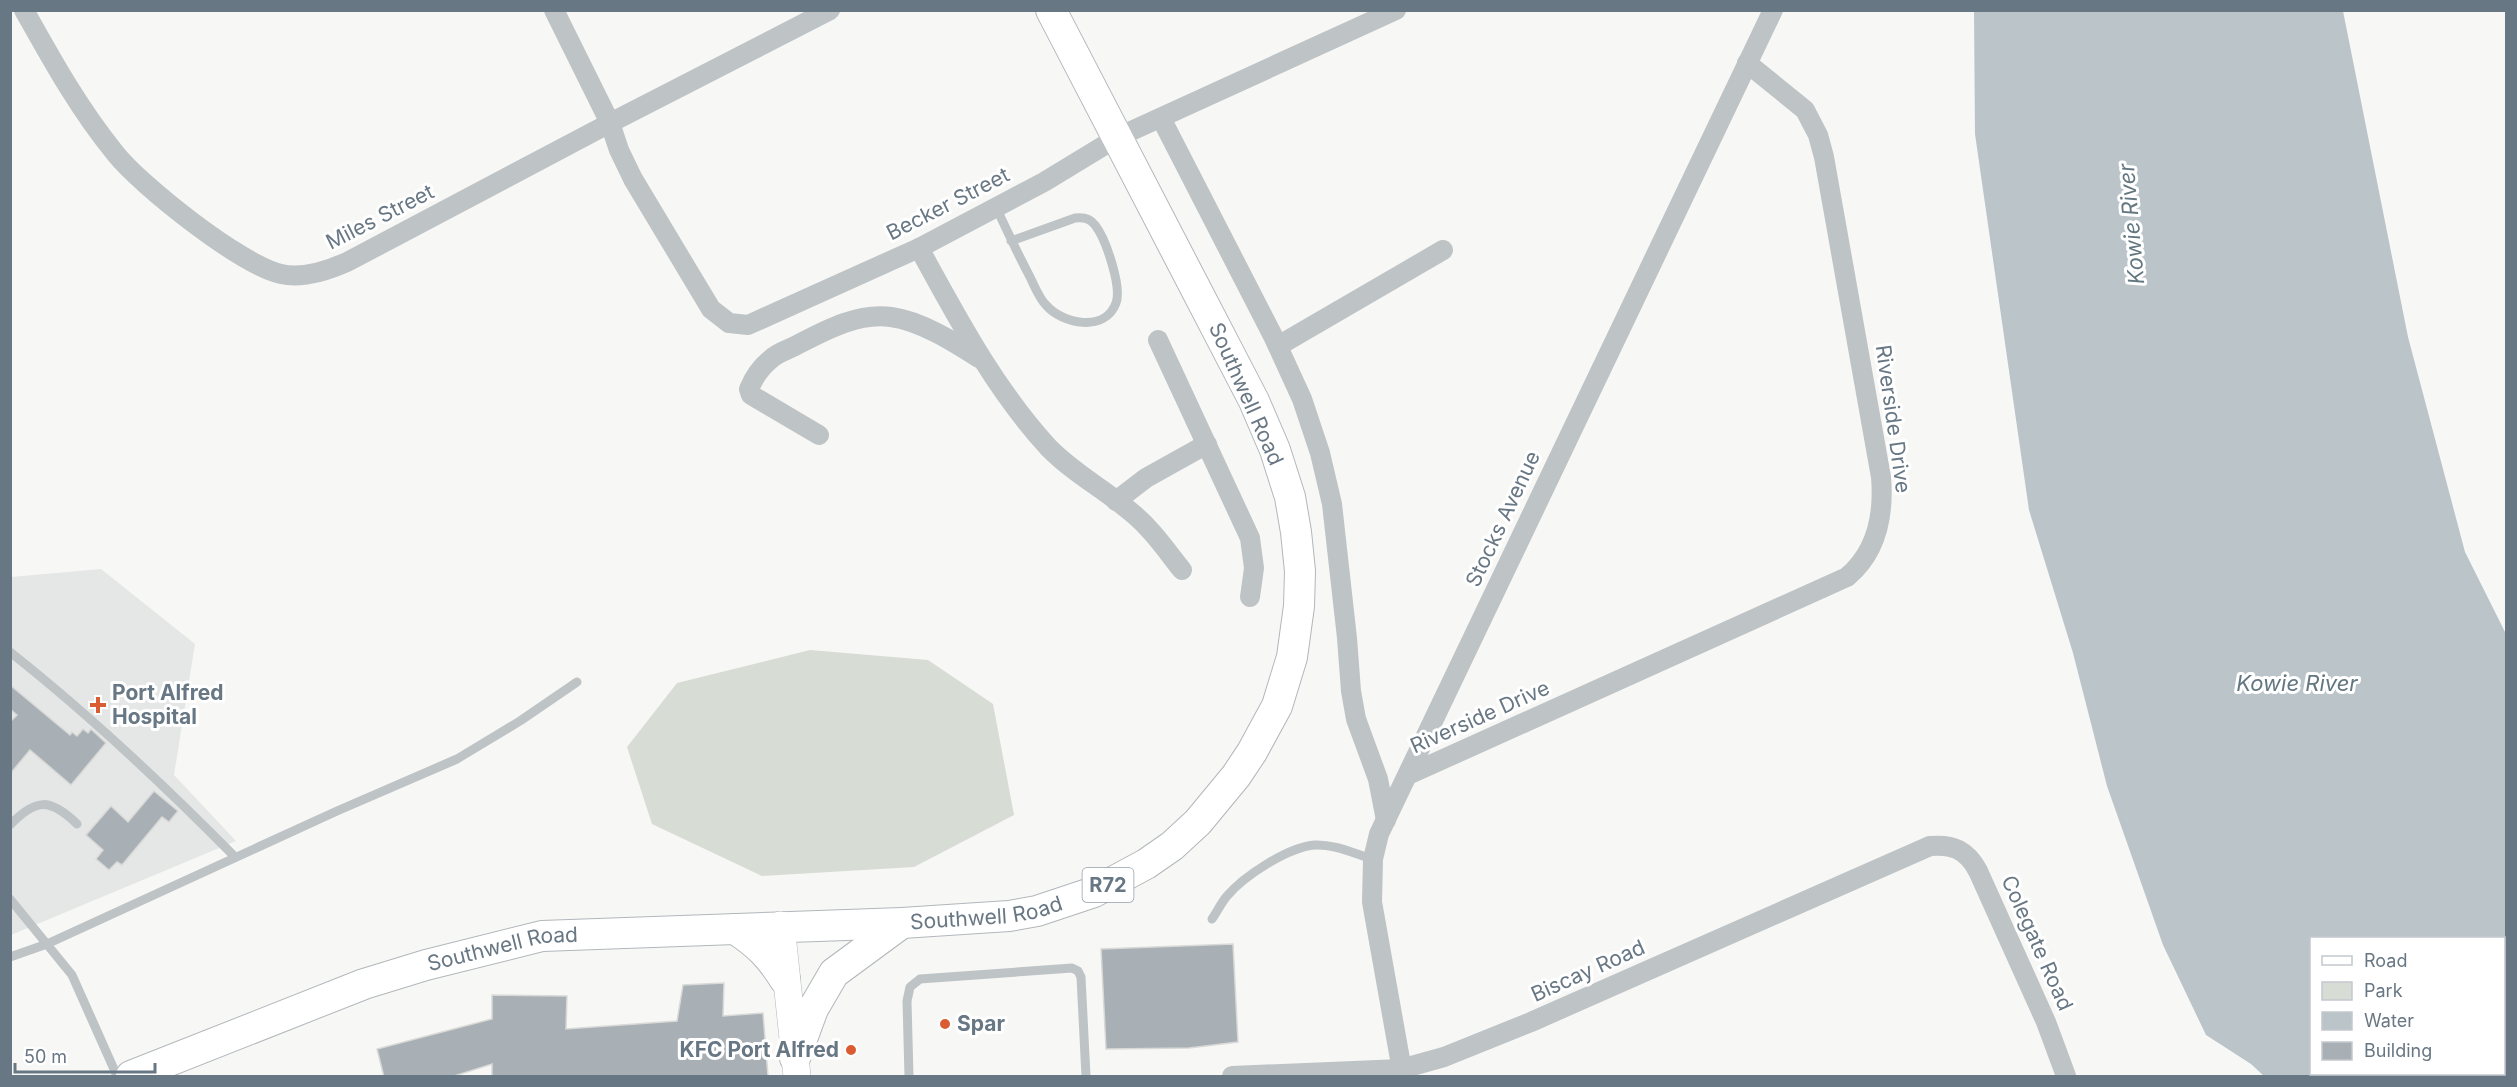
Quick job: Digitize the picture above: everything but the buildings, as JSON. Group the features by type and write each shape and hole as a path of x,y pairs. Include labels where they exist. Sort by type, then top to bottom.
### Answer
{"main road":[{"name":"Southwell Road","path":"131,1077 364,984 509,943 542,936 902,923 1009,916 1037,911 1094,892 1146,864 1172,846 1198,822 1236,776 1257,743 1277,706 1292,657 1297,632 1300,571 1290,497 1275,450 1249,391 1051,10"},
{"path":"796,1067 816,1003 834,973 902,923"},
{"path":"735,929 762,948 785,980"}],"street":[{"name":"Miles Street","path":"24,10 64,81 117,155 148,185 203,229 243,257 282,274 297,276 330,270 347,262 830,10"},
{"name":"Becker Street","path":"554,10 610,123 619,150 633,179 711,309 729,323 755,324 919,248 1044,182 1118,137 1396,10"},
{"name":"Stocks Avenue","path":"1402,1073 1372,902 1373,859 1379,834 1773,10"},
{"name":"Riverside Drive","path":"1408,775 1847,577 1858,568 1867,555 1881,518 1883,500 1881,477 1824,157 1818,135 1805,110 1747,63"},
{"path":"1161,118 1278,345 1302,399 1320,453 1332,504 1351,691 1356,719 1378,779 1386,820"},
{"path":"919,248 996,382 1049,447 1075,471 1144,523 1182,570"},
{"path":"1278,345 1443,250"},
{"path":"819,435 751,395 749,389 761,368 772,357 828,329 843,323 890,317 913,322 982,359"},
{"path":"1158,340 1250,538 1254,567 1250,597"},
{"path":"1116,501 1146,478 1207,444"},
{"name":"Biscay Road","path":"1232,1077 1402,1073 1471,1048 1930,846 1946,844"},
{"name":"Colegate Road","path":"1946,844 1962,850 1972,859 1978,870 2046,1022 2063,1076"},
{"path":"781,926 796,1067"}],"lane":[{"path":"996,207 1011,241 1043,303 1056,315 1083,324 1103,317 1115,305 1118,296 1114,270 1096,225 1090,219 1075,218 1011,241"},
{"path":"10,652 76,705 154,775 235,857"},
{"path":"10,957 47,944 235,857 457,759 520,721 577,682"},
{"path":"10,825 23,812 37,804 50,805 63,811 76,824"},
{"path":"1212,919 1227,896 1243,881 1263,867 1304,847 1315,845 1334,848 1373,859"},
{"path":"10,899 72,975 117,1077"},
{"path":"909,1077 907,1001 910,987 920,979 1072,968 1081,976 1086,1077"}],"shaded area":[{"name":"Port Alfred Hospital","path":"101,569 195,644 174,775 236,841 11,935 11,577"}],"green space":[{"path":"810,650 928,660 993,704 1014,815 914,867 762,876 652,824 627,747 677,683"}],"water":[{"name":"Kowie River","path":"1974,11 2343,11 2408,337 2465,552 2506,634 2506,1076 2264,1076 2251,1064 2206,1035 2163,945 2107,786 2073,653 2029,510 1975,134"}],"place":[{"name":"Port Alfred Hospital","path":"98,705"},
{"name":"Spar","path":"945,1024"},
{"name":"KFC Port Alfred","path":"851,1050"}]}
